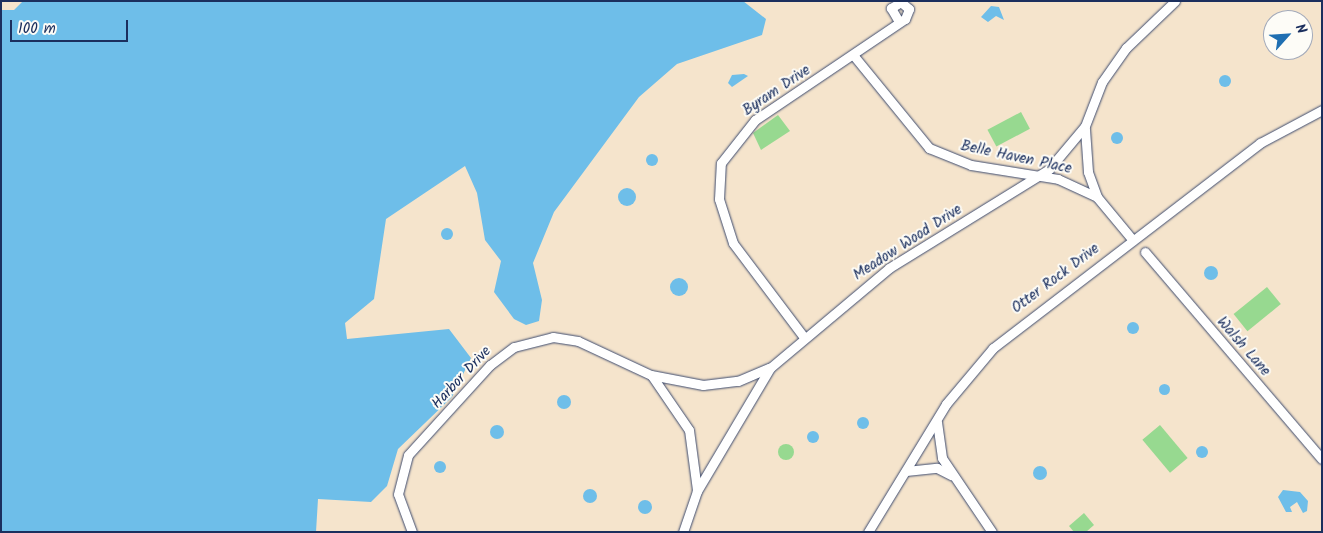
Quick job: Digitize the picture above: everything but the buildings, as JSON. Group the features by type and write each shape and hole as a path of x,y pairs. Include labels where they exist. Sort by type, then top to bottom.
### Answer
{"street":[{"name":"Meadow Wood Drive","path":"683,532 697,491 770,368 803,336 889,268 1042,175 1086,126 1102,82 1126,48 1175,1"},
{"path":"901,2 909,9 907,17 898,20 891,15 890,4 901,2"},
{"name":"Byram Drive","path":"803,336 733,243 719,199 718,174 727,151 755,120 854,56 898,20"},
{"name":"Belle Haven Place","path":"854,56 929,148 971,165 1042,175 1097,197"},
{"name":"Otter Rock Drive","path":"868,532 937,419 993,348 1132,239 1260,143 1322,110"},
{"path":"1086,126 1086,156 1097,197 1132,239"},
{"name":"Walsh Lane","path":"1145,252 1322,459"},
{"name":"Harbor Drive","path":"412,532 398,494 408,455 490,365 514,347 554,337 578,341 651,375 703,385 738,381 770,368"},
{"path":"651,375 689,430 697,491"},
{"path":"937,419 938,444 951,475 992,532"},
{"path":"906,472 937,468 951,475"}],"green space":[{"path":"1021,112 1030,129 996,147 987,130"},
{"path":"778,115 790,131 761,150 753,133"},
{"path":"1267,287 1281,304 1247,331 1234,314"},
{"path":"1160,425 1188,458 1170,473 1142,440"},
{"path":"786,444 794,452 786,460 778,452"},
{"path":"1084,513 1094,525 1086,532 1074,532 1069,526"}],"water":[{"path":"23,1 743,1 766,19 762,35 677,64 639,97 554,212 533,263 542,300 539,321 526,325 514,319 494,292 501,261 485,240 477,193 465,166 386,219 374,299 345,323 347,339 449,329 471,358 452,397 398,449 387,486 371,502 318,499 316,532 1,532 1,10 14,10"},
{"path":"991,6 999,7 1004,20 996,16 988,22 981,17"},
{"path":"744,74 748,76 732,87 728,83 732,75"},
{"path":"1223,75 1227,75 1231,81 1227,87 1223,87 1219,83 1219,79"},
{"path":"1115,132 1119,132 1123,138 1119,144 1115,144 1111,140 1111,136"},
{"path":"654,154 657,155 657,165 650,166 647,165 646,158 647,155"},
{"path":"627,188 633,191 636,197 633,203 627,206 621,203 618,197 621,191"},
{"path":"449,228 452,229 452,239 445,240 442,239 441,232 442,229"},
{"path":"1208,266 1214,266 1218,273 1214,280 1208,280 1204,276 1204,270"},
{"path":"679,278 685,281 688,287 685,293 679,296 673,293 670,287 673,281"},
{"path":"1131,322 1135,322 1139,328 1135,334 1131,334 1127,330 1127,326"},
{"path":"1164,383 1170,389 1164,395 1158,389"},
{"path":"564,395 569,397 571,402 569,407 564,409 559,407 557,402 559,397"},
{"path":"861,417 865,417 869,423 865,429 861,429 857,425 857,421"},
{"path":"497,425 502,427 504,432 502,437 497,439 492,437 490,432 492,427"},
{"path":"811,431 815,431 819,437 815,443 811,443 807,439 807,435"},
{"path":"1202,446 1208,452 1202,458 1196,452"},
{"path":"438,461 442,461 446,467 442,473 438,473 434,469 434,465"},
{"path":"1037,466 1043,466 1047,473 1043,480 1037,480 1033,476 1033,470"},
{"path":"590,489 595,491 597,496 595,501 590,503 585,501 583,496 585,491"},
{"path":"1283,490 1300,492 1308,501 1307,511 1303,513 1297,502 1290,507 1292,512 1286,512 1278,497"},
{"path":"642,500 648,500 652,507 648,514 642,514 638,510 638,504"}]}
